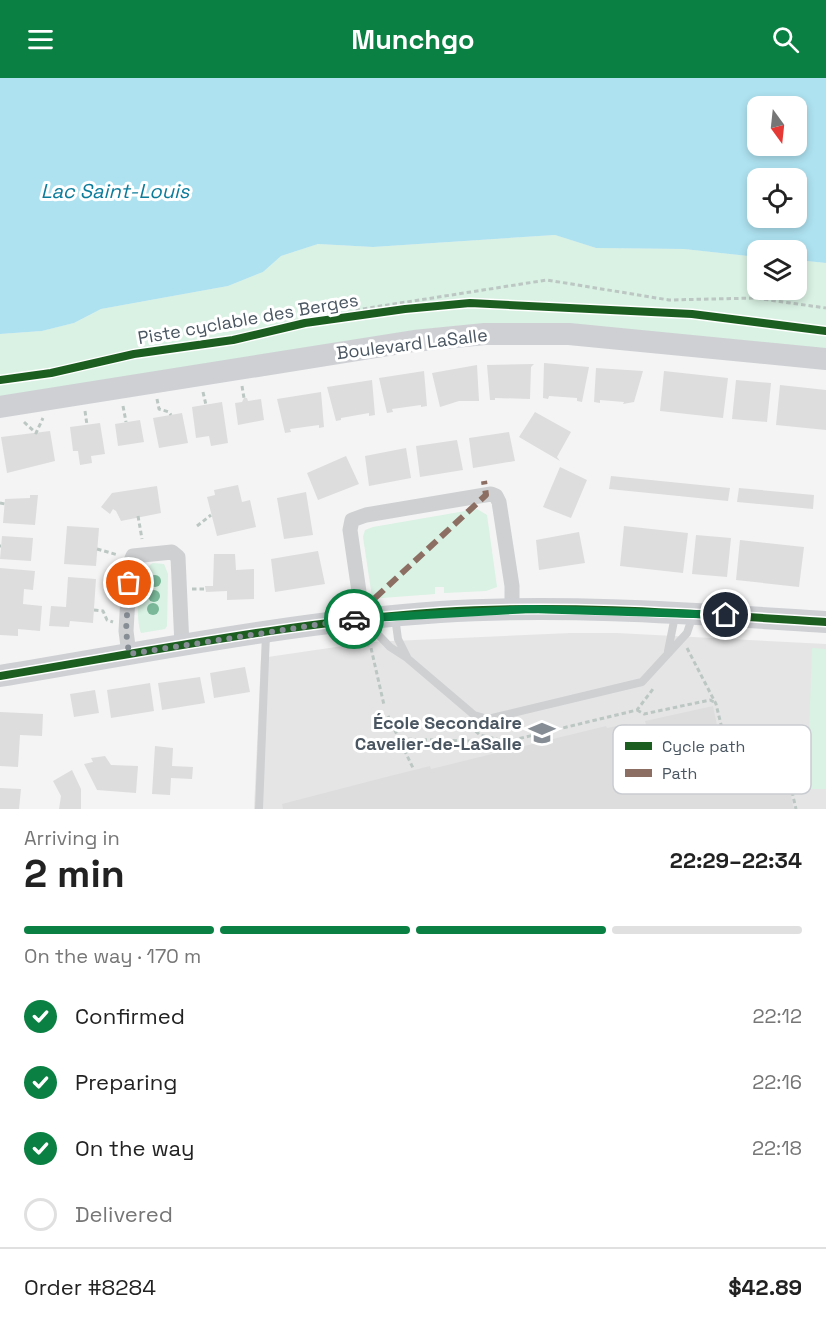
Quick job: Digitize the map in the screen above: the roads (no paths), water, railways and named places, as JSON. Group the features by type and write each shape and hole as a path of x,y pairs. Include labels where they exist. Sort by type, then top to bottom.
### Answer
{"main road":[{"name":"Boulevard LaSalle","path":"0,407 414,341 485,334 569,334 826,359"},
{"path":"0,676 266,633 362,628 395,616 512,609 684,613 826,622"}],"street":[{"path":"362,628 350,530 352,520 366,515 491,494 496,496 499,502 512,586 512,609"},
{"path":"129,654 126,622 131,559 136,555 172,552 178,557 182,646"}],"lane":[{"path":"667,653 684,613"},
{"path":"362,628 407,658 474,715 488,719 637,684 649,676 687,633 684,613"},
{"path":"395,616 398,639 407,658"},
{"path":"260,809 266,633"}],"water":[{"name":"Lac Saint-Louis","path":"0,78 826,78 826,263 807,261 807,240 747,240 747,256 684,249 596,248 555,235 373,247 318,244 281,256 263,272 228,286 101,309 74,323 42,331 0,334"}],"place":[{"name":"École Secondaire Cavelier-de-LaSalle","path":"542,733"}]}
